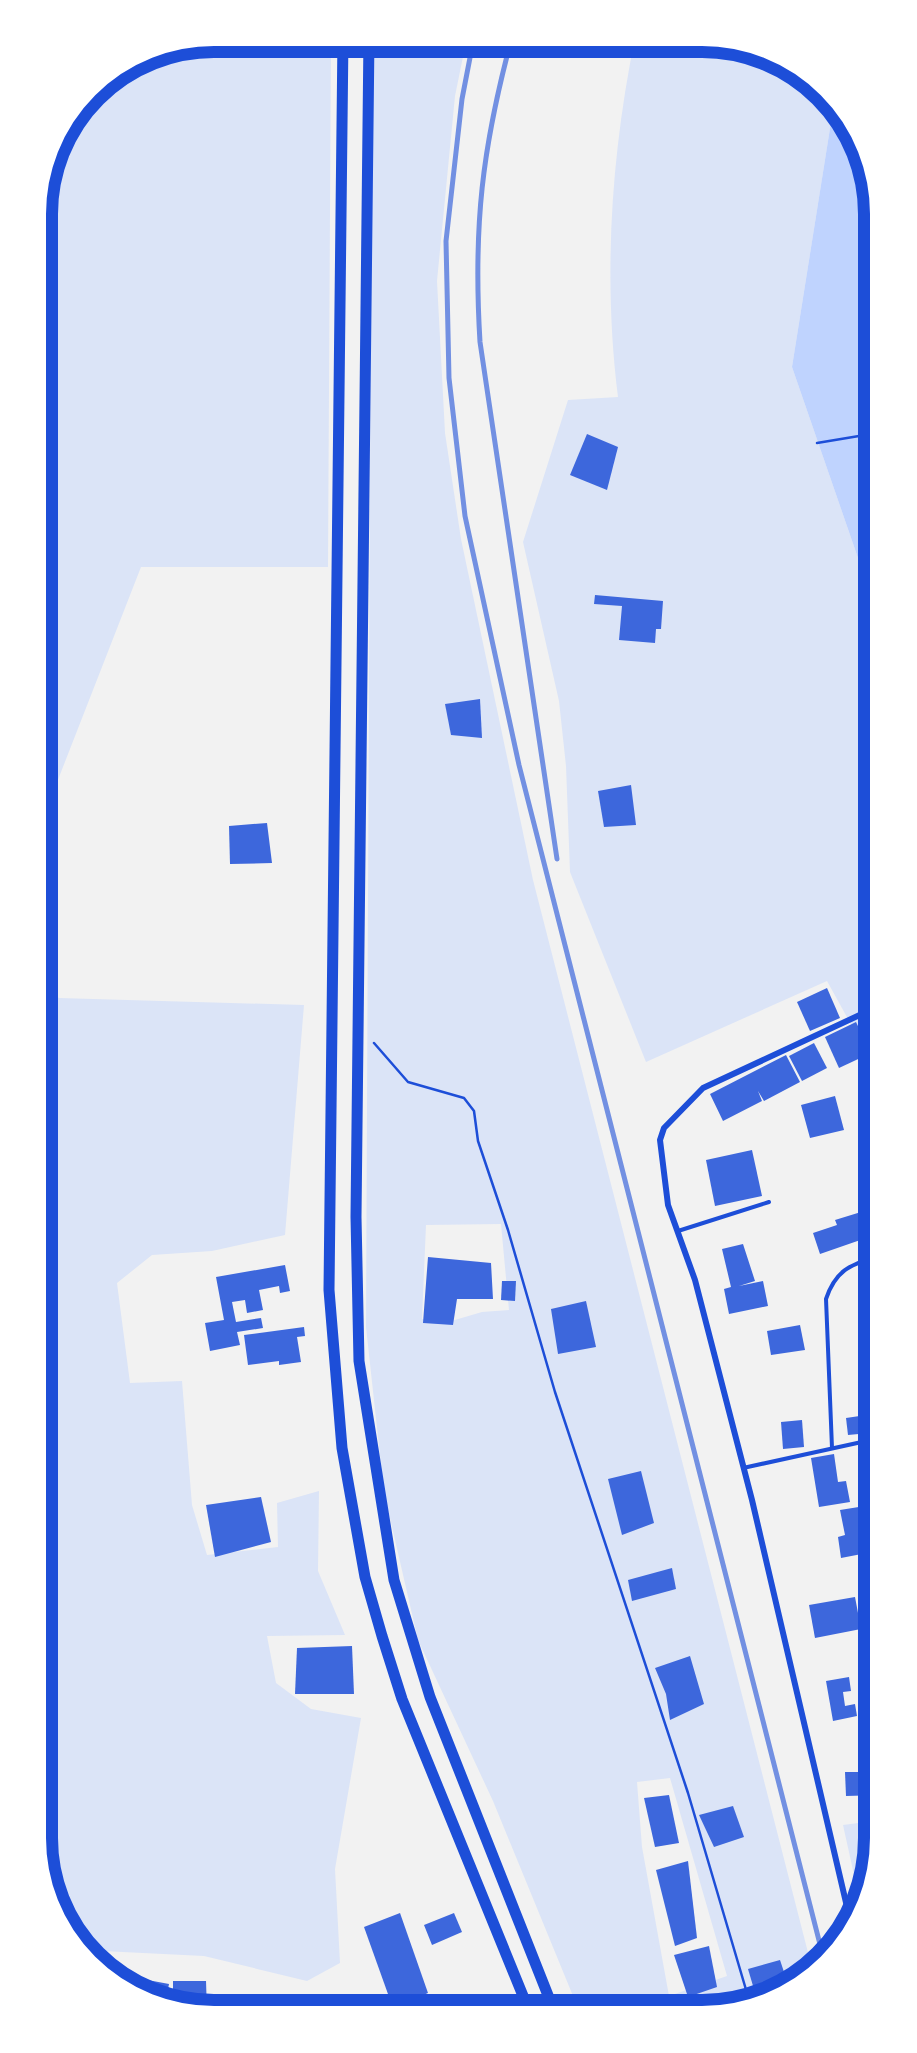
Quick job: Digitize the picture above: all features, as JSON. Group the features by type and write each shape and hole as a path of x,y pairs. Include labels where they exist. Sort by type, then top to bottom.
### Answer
{"highway":[{"path":"343,52 329,1272 336,1401 365,1577 382,1636 402,1698 525,2000"},
{"path":"369,52 356,1279 360,1361 394,1580 430,1696 550,2000"}],"street":[{"path":"848,1909 744,1468 695,1280 663,1179 660,1140 664,1128 703,1088 865,1013"}],"lane":[{"path":"677,1231 769,1202"},
{"path":"832,1448 826,1299 833,1277 864,1260"},
{"path":"744,1468 864,1441"}],"path":[{"path":"817,443 865,435"},
{"path":"359,1024 408,1082 464,1098 474,1111 478,1142 555,1392 688,1793 747,1994"}],"shaded area":[{"path":"215,52 331,52 328,567 141,567 53,793 53,204 58,173 69,143 86,116 108,93 134,74 163,61"},
{"path":"372,52 464,52 455,96 437,281 445,433 461,539 533,880 809,1960 774,1984 723,1999 575,2000 493,1801 418,1640 384,1492 366,1327","holes":["501,1224 509,1310 482,1312 448,1322 422,1319 426,1225","670,1778 727,1976 669,1996 642,1847 637,1782"]},
{"path":"632,52 734,56 774,69 801,86 832,117 792,367 865,578 864,1049 827,981 646,1062 570,872 559,701 523,542 568,400 618,397 610,262 615,172"},
{"path":"53,994 59,998 304,1005 285,1235 212,1251 152,1255 117,1283 130,1383 182,1381 192,1505 207,1555 278,1547 277,1503 319,1491 318,1571 345,1635 267,1636 276,1683 311,1709 361,1718 335,1869 340,1963 307,1981 204,1956 98,1951 74,1919 54,1859"},
{"path":"864,1822 864,1849 857,1887 843,1825"}],"water":[{"path":"832,117 859,173 865,215 865,578 792,367"}],"building":[{"path":"587,434 618,447 607,490 570,475"},
{"path":"595,595 663,601 661,629 656,629 655,643 619,640 622,606 594,604"},
{"path":"480,699 482,738 451,735 445,704"},
{"path":"631,785 636,825 604,827 598,791"},
{"path":"267,823 272,863 230,864 229,826"},
{"path":"827,988 840,1018 810,1031 797,1002"},
{"path":"856,1022 864,1040 864,1056 839,1068 825,1037"},
{"path":"814,1043 827,1068 802,1081 789,1056"},
{"path":"786,1055 800,1082 764,1101 758,1091 762,1101 723,1121 710,1094"},
{"path":"835,1096 844,1130 810,1138 801,1105"},
{"path":"752,1150 762,1196 715,1206 706,1160"},
{"path":"861,1212 864,1239 820,1254 813,1233 837,1225 835,1220"},
{"path":"743,1244 755,1281 739,1286 763,1281 768,1306 729,1314 724,1289 731,1287 722,1249"},
{"path":"428,1257 491,1263 493,1299 457,1299 453,1325 423,1323"},
{"path":"285,1265 290,1291 280,1293 279,1286 259,1290 263,1310 247,1313 245,1300 232,1302 236,1322 261,1318 263,1328 237,1332 240,1345 210,1351 205,1323 224,1320 216,1277"},
{"path":"502,1281 516,1281 515,1301 501,1300"},
{"path":"586,1301 596,1347 558,1354 551,1309"},
{"path":"800,1325 805,1350 771,1355 767,1331"},
{"path":"304,1327 305,1336 297,1337 301,1362 248,1365 244,1335"},
{"path":"864,1415 864,1433 848,1435 846,1418"},
{"path":"802,1420 804,1447 783,1449 781,1422"},
{"path":"834,1454 838,1482 846,1481 850,1502 819,1507 811,1458"},
{"path":"641,1471 654,1523 622,1535 608,1479"},
{"path":"261,1497 271,1542 215,1557 206,1505"},
{"path":"864,1506 864,1554 841,1558 838,1537 845,1535 840,1510"},
{"path":"672,1568 676,1589 632,1601 628,1580"},
{"path":"855,1597 861,1629 815,1638 809,1605"},
{"path":"352,1646 354,1694 295,1694 297,1648"},
{"path":"690,1656 704,1704 670,1720 666,1694 655,1668"},
{"path":"849,1677 851,1691 843,1692 845,1706 855,1704 857,1716 833,1721 826,1681"},
{"path":"845,1772 864,1772 864,1795 846,1796"},
{"path":"669,1795 679,1843 655,1847 644,1798"},
{"path":"733,1806 744,1837 714,1847 699,1815"},
{"path":"688,1861 697,1938 675,1946 656,1870"},
{"path":"400,1913 428,1993 412,2000 390,2000 364,1927"},
{"path":"454,1913 462,1932 432,1945 424,1925"},
{"path":"709,1946 717,1987 688,1997 674,1955"},
{"path":"780,1960 786,1977 755,1991 748,1969"},
{"path":"137,1980 169,1984 167,1993 143,1984"},
{"path":"173,1981 206,1981 207,1999 173,1994"}],"railway":[{"path":"471,52 446,241 449,378 465,516 519,765 821,1948"},
{"path":"508,52 493,115 482,188 478,261 480,342 557,859"}]}
